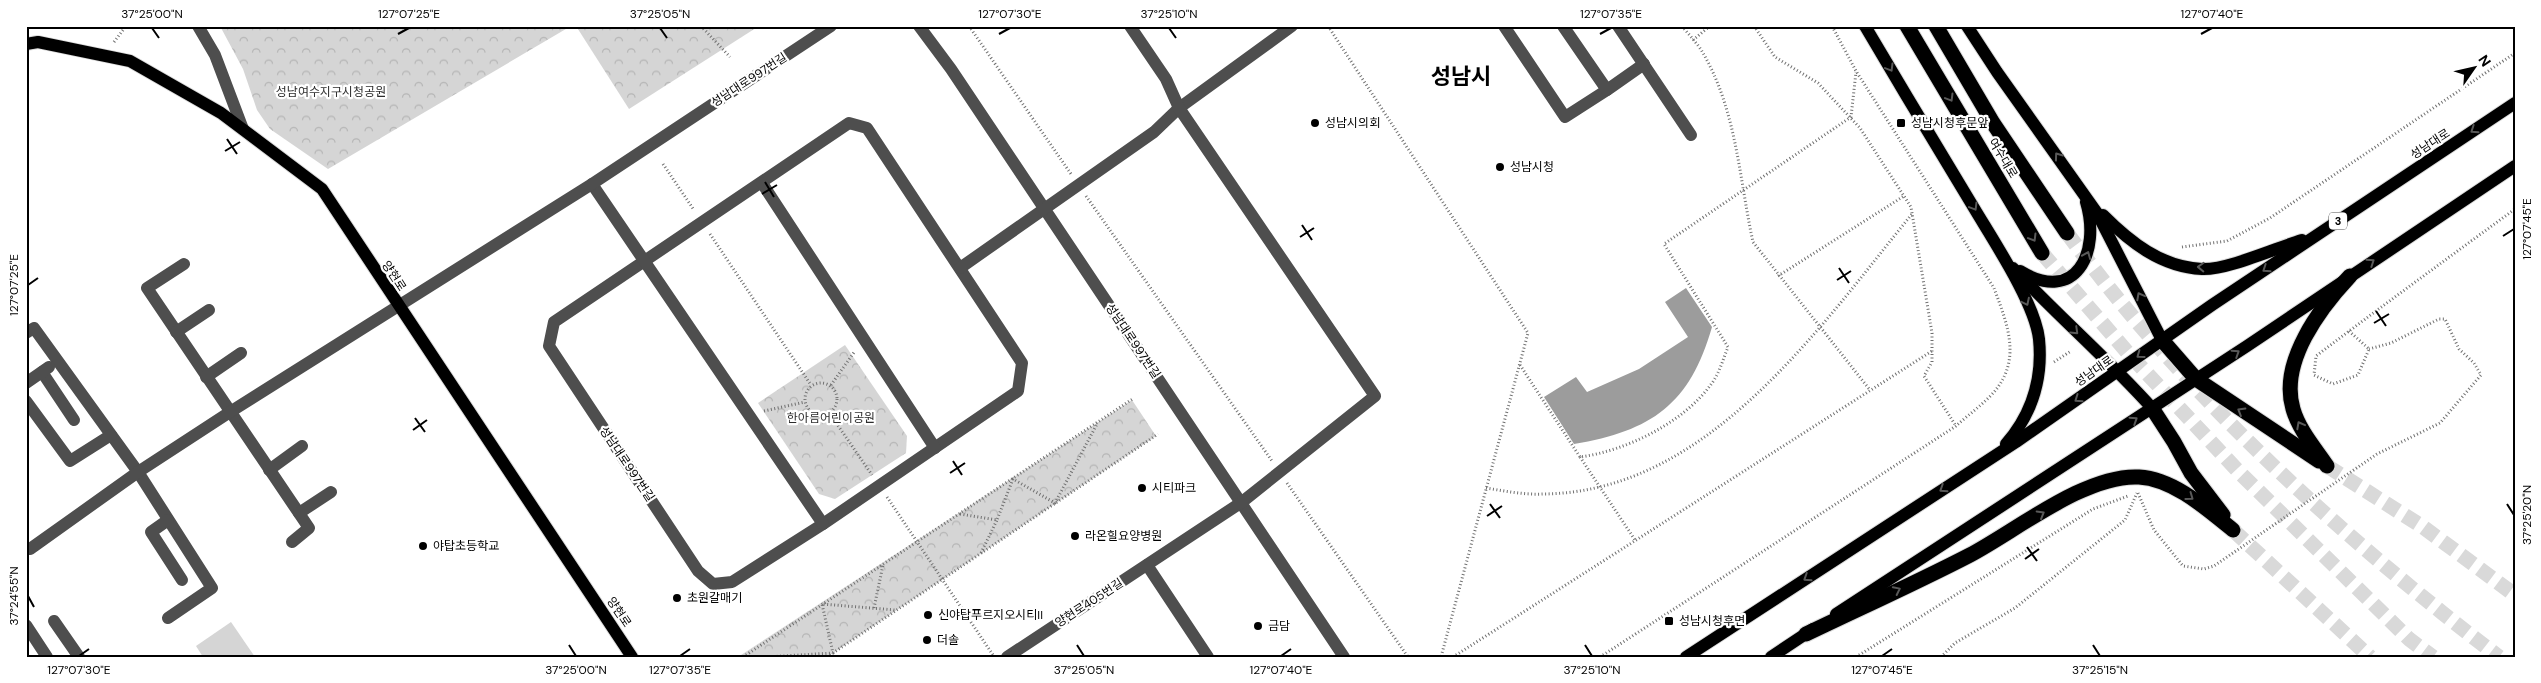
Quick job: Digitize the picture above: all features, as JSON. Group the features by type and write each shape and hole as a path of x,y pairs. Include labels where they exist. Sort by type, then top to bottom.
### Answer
{"highway":[{"name":"여수대로","path":"1907,26 2042,253"},
{"name":"여수대로","path":"1936,26 1993,123 2068,233"},
{"path":"2162,340 2196,379 2326,466 2302,429 2293,411 2290,394 2292,372 2304,338 2322,307 2350,276"},
{"path":"1806,634 1970,554 2096,483 2120,477 2140,477 2162,482 2182,492 2233,530 2191,473 2152,408"}],"main road":[{"path":"1865,26 2004,258 2034,319 2039,338 2040,363 2035,393 2028,414 2017,431 1991,458"},
{"path":"1967,26 1997,72 2083,192 2113,241 2162,340"},
{"name":"양현로","path":"26,44 38,42 130,61 220,113 322,189 398,308 632,657"},
{"name":"성남대로","path":"1686,657 1991,458 2315,236 2515,103"},
{"path":"1771,657 2196,379 2515,166"},
{"path":"2004,258 2030,277 2049,282 2067,278 2076,272 2088,255 2092,236 2090,214 2083,192"},
{"path":"2083,192 2103,215 2135,244 2158,258 2178,265 2202,269 2218,267 2315,236"},
{"path":"2004,258 2046,304 2118,371 2152,408"}],"street":[{"path":"198,26 215,55 243,129"},
{"name":"성남대로997번길","path":"28,549 138,472 230,412 398,308 592,184 831,26"},
{"name":"성남대로997번길","path":"920,26 938,49 1344,657"},
{"path":"1130,26 1166,79 1179,108"},
{"path":"960,268 1045,211 1154,132 1179,108 1292,26"},
{"path":"1504,26 1565,117 1644,64"},
{"path":"1563,26 1606,90"},
{"path":"1618,26 1691,135"},
{"name":"양현로405번길","path":"1007,657 1242,502 1374,396 1179,108"},
{"name":"성남대로997번길","path":"849,124 867,128 1022,363 1018,391 823,524 732,582 713,584 698,571 549,346 554,322 703,223 849,124"},
{"path":"592,184 823,524"},
{"path":"762,184 935,448"},
{"path":"184,264 147,288 309,528 292,542"},
{"path":"176,332 209,310"},
{"path":"26,333 34,328 138,472 212,588 168,618"},
{"path":"206,377 241,353"},
{"path":"26,383 58,361"},
{"path":"42,372 74,420"},
{"path":"26,401 70,461 111,435"},
{"path":"269,470 302,446"},
{"path":"299,514 331,492"},
{"path":"168,520 151,532 182,580"},
{"path":"1146,565 1208,657"},
{"path":"54,621 79,657"},
{"path":"26,625 47,657"}],"path":[{"path":"114,42 126,26"},
{"path":"701,26 730,57"},
{"path":"969,26 1408,657"},
{"path":"1328,26 1528,333 1441,657"},
{"path":"1682,26 1703,52 1729,114 1753,242 1819,328 1870,390"},
{"path":"1693,40 1710,26"},
{"path":"1754,26 1775,57 1818,83 1851,117 1904,196 1912,214 1932,333 1932,362 1924,376 1956,426"},
{"path":"1600,657 1956,426 1998,387 2012,361 2006,321 1994,288 1856,71 1832,26"},
{"path":"2182,247 2227,241 2270,218 2515,53"},
{"path":"1580,457 1623,446 1653,432 1696,402 1713,382 1728,347 1664,244 1851,117 1856,71"},
{"path":"664,164 811,385"},
{"path":"1778,276 1904,196"},
{"path":"2369,349 2358,375 2333,384 2314,375 2316,356 2515,209"},
{"path":"1486,488 1543,494 1600,487 1668,460 1717,429 1764,385 1819,328 1912,214"},
{"path":"2138,492 2154,530 2183,566 2204,569 2214,566 2376,454 2440,423 2481,375 2474,363 2459,349 2445,319 2439,319 2391,343 2369,349"},
{"path":"2349,331 2369,349"},
{"path":"831,385 863,338"},
{"path":"1453,657 1932,351"},
{"path":"2050,364 2070,351"},
{"path":"1520,365 1636,540"},
{"path":"821,382 831,385 835,390 838,400 830,414 815,414 805,402 805,394 811,385 821,382"},
{"path":"743,657 1134,398"},
{"path":"749,414 805,402"},
{"path":"830,414 994,657"},
{"path":"1055,503 1098,422"},
{"path":"827,657 1158,434"},
{"path":"1013,478 1055,503"},
{"path":"980,554 997,520 1013,478"},
{"path":"1856,657 2093,509 2138,492"},
{"path":"1941,657 1954,644 2015,608 2125,520 2138,492"},
{"path":"959,514 997,520"},
{"path":"874,608 883,564"},
{"path":"822,604 896,610"},
{"path":"822,604 833,653"},
{"path":"766,657 833,653"}],"green space":[{"name":"성남여수지구시청공원","path":"220,26 571,26 328,169 270,129 257,110 243,69"},
{"path":"576,26 759,26 629,109"},
{"name":"한아름어린이공원","path":"845,345 907,436 906,453 835,499 819,494 758,403"},
{"path":"1132,400 1156,436 827,657 738,657"},
{"path":"231,622 255,657 203,657 196,646"}],"shaded area":[{"path":"1686,288 1712,327 1703,354 1692,376 1679,394 1664,409 1646,422 1625,431 1574,444 1544,397 1576,377 1587,392 1639,369 1688,337 1665,302"}],"tunnel":[{"path":"2067,233 2113,293 2162,351 2214,407 2323,512 2380,562 2499,657"},
{"path":"2042,253 2128,353 2239,472 2409,639 2433,657"},
{"path":"2327,466 2423,527 2515,595"},
{"path":"2233,530 2370,657"}],"place":[{"name":"성남시의회","path":"1315,123"},
{"name":"성남시청후문앞","path":"1901,123"},
{"name":"성남시청","path":"1500,167"},
{"name":"시티파크","path":"1142,488"},
{"name":"라온힐요양병원","path":"1075,536"},
{"name":"야탑초등학교","path":"423,546"},
{"name":"초원갈매기","path":"677,598"},
{"name":"신야탑푸르지오시티II","path":"928,615"},
{"name":"성남시청후면","path":"1669,621"},
{"name":"금담","path":"1258,626"},
{"name":"더솔","path":"927,640"}],"district":[{"name":"성남시","path":"1461,76"}]}
